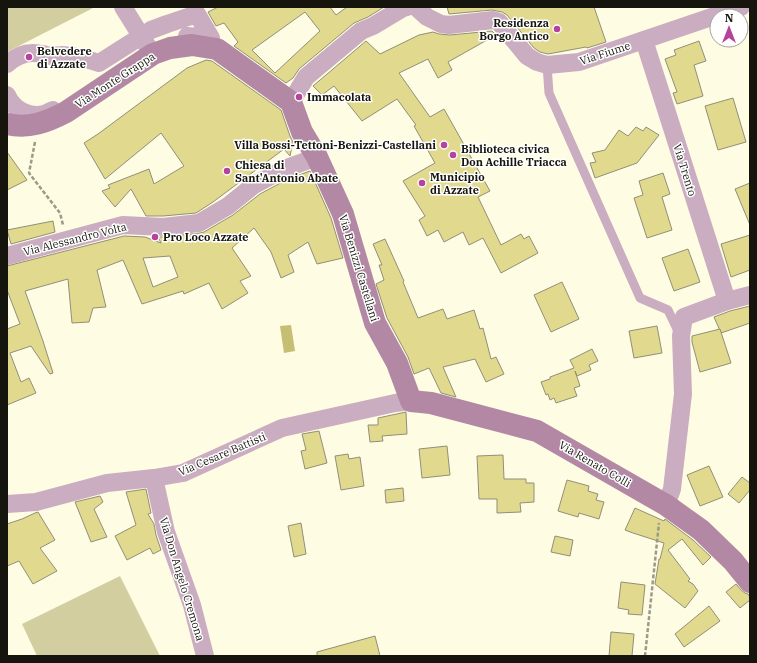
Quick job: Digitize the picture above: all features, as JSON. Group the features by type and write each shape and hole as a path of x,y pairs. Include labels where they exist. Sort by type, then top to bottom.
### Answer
{"street":[{"path":"123,7 148,46"},
{"path":"317,157 302,132 291,102 306,77 361,31 407,7"},
{"name":"Via Fiume","path":"416,7 427,17 441,24 449,25 493,20 499,22 527,56 537,62 547,65 579,62 741,7"},
{"name":"Via Trento","path":"644,40 727,301"},
{"name":"Via Monte Grappa","path":"7,124 16,126 39,124 51,120 66,112 148,46 170,48 192,45 217,49 291,102"},
{"path":"7,64 21,54 28,53 49,56 74,56 99,63 148,46"},
{"path":"7,95 10,102 17,109 35,115 44,114 56,108 148,46"},
{"name":"Via Alessandro Volta","path":"7,256 123,225 163,227 199,223 228,206 254,185 284,169 317,157"},
{"name":"Via Benizzi Castellani","path":"317,157 342,214 375,323 396,362 412,401"},
{"path":"664,504 672,489 683,394 681,336 684,317 750,294"},
{"name":"Via Cesare Battisti","path":"7,504 36,502 107,483 183,473 282,428 395,403 412,401"},
{"name":"Via Renato Colli","path":"412,401 431,403 537,431 664,504 701,530 733,561 750,582"},
{"name":"Via Don Angelo Cremona","path":"154,478 166,532 192,605 205,656"}],"lane":[{"path":"547,65 549,93 640,298 668,310 681,336"}],"path":[{"path":"39,124 29,173 60,212"},
{"path":"645,656 664,504"}],"shaded area":[{"path":"7,7 95,7 7,52"},
{"path":"291,325 295,351 284,353 280,326"},
{"path":"120,576 160,656 37,656 22,624"}],"building":[{"path":"218,7 330,7 336,15 347,7 384,7 368,17 354,23 299,69 293,78 286,83 234,46 238,42 224,23 216,26 208,12","holes":["305,12 320,31 275,73 252,50"]},
{"name":"Residenza Borgo Antico","path":"447,7 594,7 606,42 587,48 548,54 540,52 534,48 507,15 502,12 492,10 449,14"},
{"path":"492,31 496,35 448,62 452,70 438,78 428,59 399,73 430,117 444,109 490,191 478,197 501,245 521,234 524,239 529,236 538,253 501,273 483,238 469,245 463,232 444,242 438,230 427,236 419,220 425,216 403,181 435,163 414,126 416,125 397,99 362,121 334,86 322,95 313,86 366,41 380,54 419,35 433,32 450,35"},
{"path":"699,41 706,61 694,65 703,96 677,104 673,93 677,92 665,59 676,55 674,50"},
{"path":"206,60 212,61 281,110 293,142 290,156 284,149 196,213 146,216 131,189 115,207 102,191 110,188 108,185 149,169 154,184 184,166 161,133 105,179 84,143 187,68"},
{"path":"733,98 746,142 718,150 705,106"},
{"path":"636,127 643,131 646,127 659,135 637,163 595,178 590,163 596,162 592,153 605,150 619,130 628,136"},
{"path":"7,152 27,180 7,190"},
{"path":"310,171 331,218 343,258 317,264 308,242 288,255 294,272 281,278 271,252 254,228 232,248 251,276 240,281 248,293 222,309 209,283 184,294 183,291 142,304 123,260 97,270 106,307 93,308 89,322 72,323 68,279 25,291 53,373 50,374 31,346 10,353 21,382 29,378 36,393 7,405 7,329 20,324 7,290 7,266 124,236 145,237 161,243 158,237 204,232 233,215 260,194 288,179","holes":["170,256 178,277 153,287 143,258"]},
{"path":"663,173 670,194 662,197 672,230 647,238 634,198 643,195 639,181"},
{"path":"750,183 750,225 735,189"},
{"path":"53,221 55,232 11,244 7,230"},
{"path":"750,235 750,270 731,277 721,244"},
{"path":"385,239 404,281 403,282 418,318 443,309 447,319 474,310 480,329 483,328 491,359 496,357 504,374 486,382 475,359 443,367 456,397 441,393 429,368 414,374 408,357 387,318 376,284 384,280 379,265 382,265 373,244"},
{"path":"688,249 700,282 674,291 662,258"},
{"path":"562,282 579,319 551,332 534,295"},
{"path":"750,306 750,323 721,333 714,317"},
{"path":"657,326 662,353 634,358 629,331"},
{"path":"720,329 731,363 700,372 692,342 692,336"},
{"path":"592,349 598,361 589,365 591,370 577,376 575,371 580,386 574,388 577,396 556,403 554,398 550,400 548,394 546,395 541,382 574,368 570,360"},
{"path":"406,412 407,434 382,436 383,441 370,442 368,425 378,425 378,418"},
{"path":"319,431 327,463 305,469 301,451 306,450 302,434"},
{"path":"447,446 450,475 422,478 419,449"},
{"path":"348,454 349,459 360,457 364,486 341,490 335,456"},
{"path":"503,455 504,479 526,479 526,483 534,483 534,502 520,503 521,512 497,513 497,499 479,499 477,456"},
{"path":"709,466 723,497 700,506 687,475"},
{"path":"742,477 750,483 750,490 739,503 728,494"},
{"path":"567,480 589,486 588,491 598,494 596,500 604,502 599,519 579,513 578,517 558,511"},
{"path":"403,488 404,501 386,503 385,490"},
{"path":"146,489 151,513 148,514 154,524 161,550 153,554 150,548 127,560 115,536 136,525 126,492"},
{"path":"100,496 103,502 94,509 107,537 91,542 75,502"},
{"path":"635,508 664,521 665,519 693,540 711,557 703,565 682,539 668,550 690,579 688,581 693,584 698,591 685,608 655,584 659,559 664,543 625,530"},
{"path":"38,512 55,540 40,548 57,571 33,584 19,561 7,566 7,524"},
{"path":"301,523 306,554 294,557 288,526"},
{"path":"555,536 573,540 570,556 551,552"},
{"path":"621,582 645,585 642,615 628,614 629,610 618,608"},
{"path":"736,584 750,597 750,600 740,608 726,592"},
{"path":"709,606 720,621 684,647 675,634"},
{"path":"611,632 634,634 632,656 609,656"},
{"path":"375,636 380,656 317,656 317,652"}],"place":[{"name":"Residenza Borgo Antico","path":"557,29"},
{"name":"Belvedere di Azzate","path":"29,57"},
{"name":"Immacolata","path":"299,97"},
{"name":"Villa Bossi-Tettoni-Benizzi-Castellani","path":"444,145"},
{"name":"Biblioteca civica Don Achille Triacca","path":"453,155"},
{"name":"Chiesa di Sant'Antonio Abate","path":"227,171"},
{"name":"Municipio di Azzate","path":"422,183"},
{"name":"Pro Loco Azzate","path":"155,237"}]}
